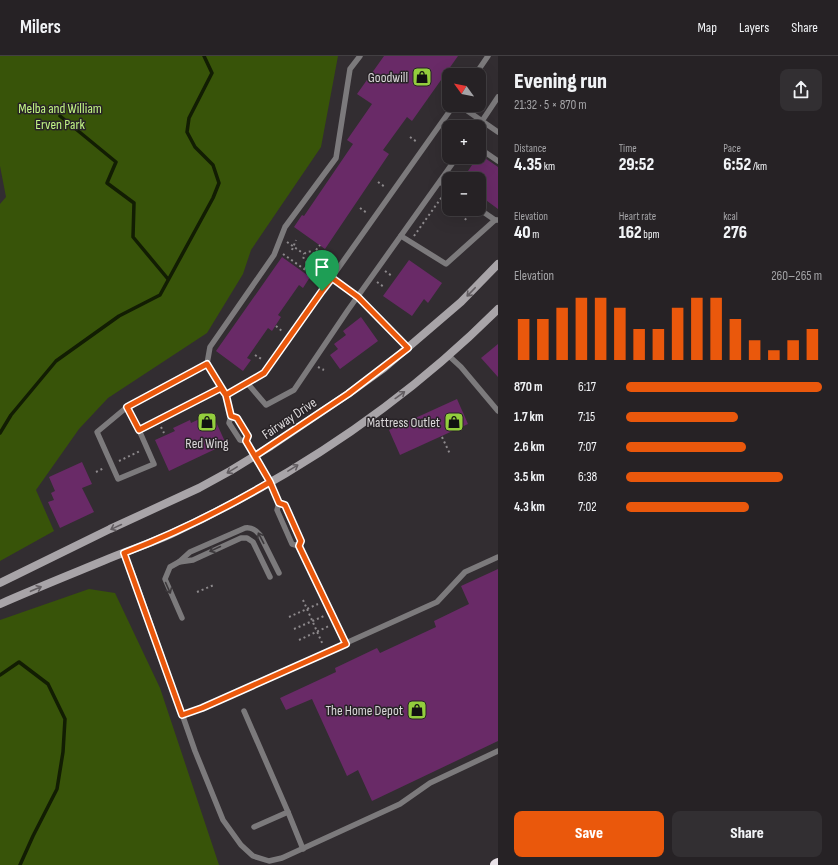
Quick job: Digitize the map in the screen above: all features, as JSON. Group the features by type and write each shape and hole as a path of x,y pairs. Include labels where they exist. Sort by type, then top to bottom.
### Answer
{"main road":[{"name":"Fairway Drive","path":"0,583 110,529 199,488 255,456 348,394 408,348 461,302 498,264"},
{"path":"0,604 172,533 270,482 357,427 403,393 449,356 498,309"}],"lane":[{"path":"246,441 240,440 229,423 231,416 226,395 207,364 210,347 274,255 285,227 336,158 350,69 360,56"},
{"path":"480,68 488,56"},
{"path":"483,120 498,97"},
{"path":"226,395 248,384 264,373 449,112"},
{"path":"468,112 480,120"},
{"path":"486,124 498,132"},
{"path":"486,153 498,161"},
{"path":"248,384 266,404 294,390 453,164"},
{"path":"401,236 446,264 496,220 486,214"},
{"path":"332,278 358,297 408,348"},
{"path":"449,356 461,367 498,411"},
{"path":"127,407 154,464 118,479 97,432 127,407 207,364"},
{"path":"139,430 221,388"},
{"path":"231,416 237,418 248,436 246,441 270,482 279,503 277,510 292,544 299,546"},
{"path":"279,503 285,505 301,541 299,546 346,644"},
{"path":"182,618 165,579 170,567 179,562 190,552 248,527 255,530 260,535 278,573"},
{"path":"179,562 193,560 245,537 253,542 270,577"},
{"path":"124,553 194,751 223,820 241,845 253,856 269,861 282,858 400,804 430,783 498,751"},
{"path":"182,715 202,708 437,602 465,572 498,557"},
{"path":"244,711 288,812 302,849"},
{"path":"254,827 288,812"}],"path":[{"path":"410,241 442,197"},
{"path":"464,220 467,216"},
{"path":"281,238 293,248 304,254 309,252 314,254"},
{"path":"293,248 296,240"},
{"path":"307,262 312,262 314,260 314,254 320,245"},
{"path":"276,250 307,271 315,272"},
{"path":"304,254 304,260 307,262"},
{"path":"305,269 307,262"},
{"path":"442,437 450,454"},
{"path":"96,472 147,448"},
{"path":"197,592 214,585"},
{"path":"303,600 326,653"},
{"path":"288,617 325,601"},
{"path":"294,629 331,612"},
{"path":"299,640 336,623"}],"green space":[{"name":"Melba and William Erven Park","path":"0,56 338,56 321,147 251,250 243,274 207,333 108,398 79,429 36,490 54,531 0,561 0,204 6,197 0,166"},
{"path":"89,589 115,593 160,688 219,865 0,865 0,620"}],"building":[{"path":"384,56 458,56 450,68 442,68 442,79 412,121 407,117 383,150 389,154 325,249 294,227 302,215 304,216 353,144 347,140 372,104 357,94"},
{"path":"486,159 498,167 498,209 486,200 486,172 467,172 473,164 486,164"},
{"path":"282,257 310,277 303,288 299,285 278,315 281,317 272,331 268,328 247,358 251,360 243,371 216,351"},
{"path":"409,260 442,283 428,303 424,299 412,316 383,296"},
{"path":"361,317 378,341 340,369 330,355 338,349 334,344 346,335 343,331"},
{"path":"498,344 498,377 481,358"},
{"path":"457,399 468,424 400,455 389,430"},
{"path":"212,413 226,444 169,471 155,440 175,431 173,428 190,420 191,423"},
{"path":"82,462 92,484 82,488 94,512 60,528 48,502 54,500 51,493 55,491 49,477"},
{"name":"The Home Depot","path":"498,569 498,741 372,801 358,770 347,776 312,699 286,710 280,698 336,672 335,668 377,648 380,653 436,627 434,621 469,604 461,586"}],"waterway":[{"path":"0,433 11,415 56,361 119,316 160,295 213,198 219,183 213,165 195,147 187,132 189,118 212,73 204,56"},
{"path":"60,116 116,162 107,183 134,203 133,237 168,279"},
{"path":"0,675 19,662 48,684 65,719 63,752 57,789 20,865"}],"place":[{"name":"Goodwill","path":"422,77"},
{"name":"Red Wing","path":"207,422"},
{"name":"Mattress Outlet","path":"454,422"},
{"name":"The Home Depot","path":"417,710"}],"route":[{"path":"322,291 264,373 248,384 226,395 221,388 139,430 127,407 207,364 226,395 231,416 237,418 248,436 246,441 270,482 172,533 124,553 182,715 202,708 346,644 299,546 301,541 285,505 279,503 270,482 255,456 348,394 384,368 408,348 358,297 332,278 322,291"}]}
